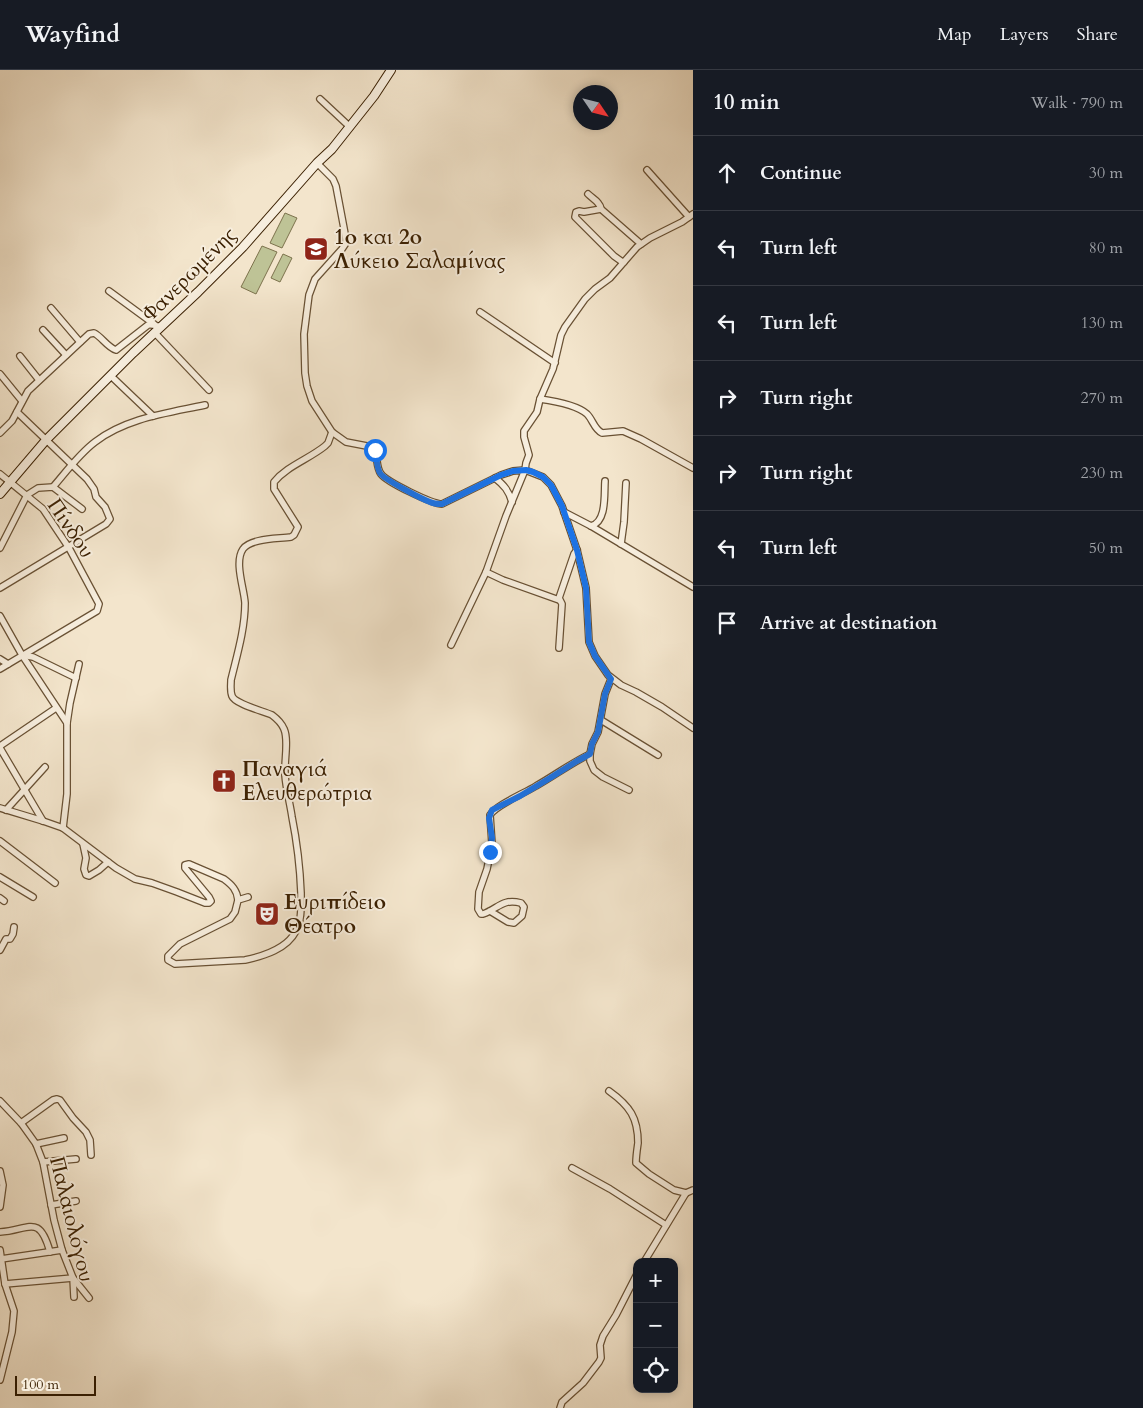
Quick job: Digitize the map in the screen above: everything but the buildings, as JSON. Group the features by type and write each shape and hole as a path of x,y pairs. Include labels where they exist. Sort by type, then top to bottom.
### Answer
{"main road":[{"name":"Φανερωμένης","path":"0,494 46,440 157,328 243,247 317,162 332,149 374,96 391,70"}],"street":[{"path":"320,100 350,127"},
{"path":"317,162 333,179 336,186 346,239 342,249 313,282 309,294 304,334 304,362 307,386 312,401 332,432 346,442 372,448 376,453 378,468 382,476 431,503 442,504 513,471 526,470 543,477 551,485 564,512 577,550 586,588 589,642 595,656 611,679 662,707 693,728"},
{"path":"451,645 486,572 526,470 529,455 524,431 536,416 540,399 555,363 561,334 592,292 610,278 641,244 691,215 647,170"},
{"path":"588,194 601,206 601,210 641,244"},
{"path":"601,210 579,211 574,216 607,250 624,262"},
{"path":"109,291 157,328 209,390"},
{"path":"51,308 80,342"},
{"path":"480,312 555,363"},
{"path":"0,432 12,421 28,391 89,334 94,333 98,335 111,348 116,350 148,325 157,328"},
{"path":"43,330 66,355"},
{"path":"20,356 39,380"},
{"path":"0,374 22,401"},
{"path":"111,376 153,416"},
{"path":"540,399 563,403 579,410 587,415 596,429 602,433 623,431 693,468"},
{"path":"52,487 92,445 120,427 153,416 205,405"},
{"path":"0,588 68,548 106,524 110,519 105,507 96,497 91,484 17,412"},
{"path":"45,767 3,809 63,828 135,880 152,883 209,903 211,901 209,897 185,868 185,865 189,864 224,879 237,892 238,900 235,912 230,919 180,944 168,956 168,960 175,964 245,960 272,952 288,942 299,924 301,906 297,846 285,774 284,729 272,715 244,705 235,699 232,696 231,688 243,624 244,603 240,557 242,550 247,545 294,535 298,528 296,522 274,489 274,482 285,472 325,446 332,432"},
{"name":"Πίνδου","path":"0,474 43,509 68,548 99,604 97,611 22,655"},
{"path":"495,478 505,486 512,502"},
{"path":"592,526 598,523 604,510 605,481"},
{"path":"621,544 626,483"},
{"path":"0,548 27,495 38,488 52,487 82,509"},
{"path":"564,512 592,526 693,587"},
{"path":"559,600 577,550"},
{"path":"486,572 559,600 562,604 559,648"},
{"path":"0,616 22,655 67,724"},
{"path":"0,669 22,655 33,657 76,678"},
{"path":"0,659 8,664"},
{"path":"63,828 67,794 67,724 79,664"},
{"path":"611,679 605,694 601,720 590,754 590,761 594,770 603,777 629,790"},
{"path":"43,821 0,747 56,708"},
{"path":"601,720 658,755"},
{"path":"490,911 508,922 514,923 522,916 524,907 521,903 510,901 483,914 478,909 479,892 487,869 492,844 490,814 497,807 520,796 590,754"},
{"path":"0,841 55,883"},
{"path":"83,844 86,858 84,869 86,875 89,876 108,862"},
{"path":"0,877 33,897"},
{"path":"238,900 248,897"},
{"path":"0,950 3,938 10,938 14,927"},
{"path":"609,1091 628,1108 636,1120 638,1127 636,1163 674,1190 686,1193"},
{"path":"21,1123 53,1100 60,1100 86,1132 90,1140 91,1155"},
{"name":"Παλαιολόγου","path":"0,1103 21,1123 36,1144 43,1162 62,1250 73,1278 74,1297"},
{"path":"36,1144 64,1138"},
{"path":"43,1162 76,1159"},
{"path":"572,1168 610,1189 666,1225"},
{"path":"0,1171 3,1185 0,1207"},
{"path":"646,1258 686,1193 693,1190"},
{"path":"51,1205 76,1201"},
{"path":"0,1232 28,1227 36,1228 44,1235 50,1252"},
{"path":"0,1380 3,1358 14,1322 14,1311 5,1284 0,1254 62,1250"},
{"path":"5,1284 73,1278 89,1298"},
{"path":"560,1408 562,1402 583,1383 599,1362 601,1358 600,1345 603,1336 633,1282"}],"green space":[{"path":"285,213 297,218 282,248 270,243"},
{"path":"262,246 277,252 256,294 241,287"},
{"path":"283,254 292,258 280,282 271,278"}],"place":[{"name":"1ο και 2ο Λύκειο Σαλαμίνας","path":"316,249"},
{"name":"Παναγιά Ελευθερώτρια","path":"224,781"},
{"name":"Ευριπίδειο Θέατρο","path":"267,914"}],"route":[{"path":"375,450 379,472 382,476 431,503 442,504 513,471 526,470 539,475 551,485 557,495 577,550 586,588 589,642 595,656 611,679 605,694 598,732 592,744 590,754 520,796 492,810 489,818 492,838 490,852"}]}
